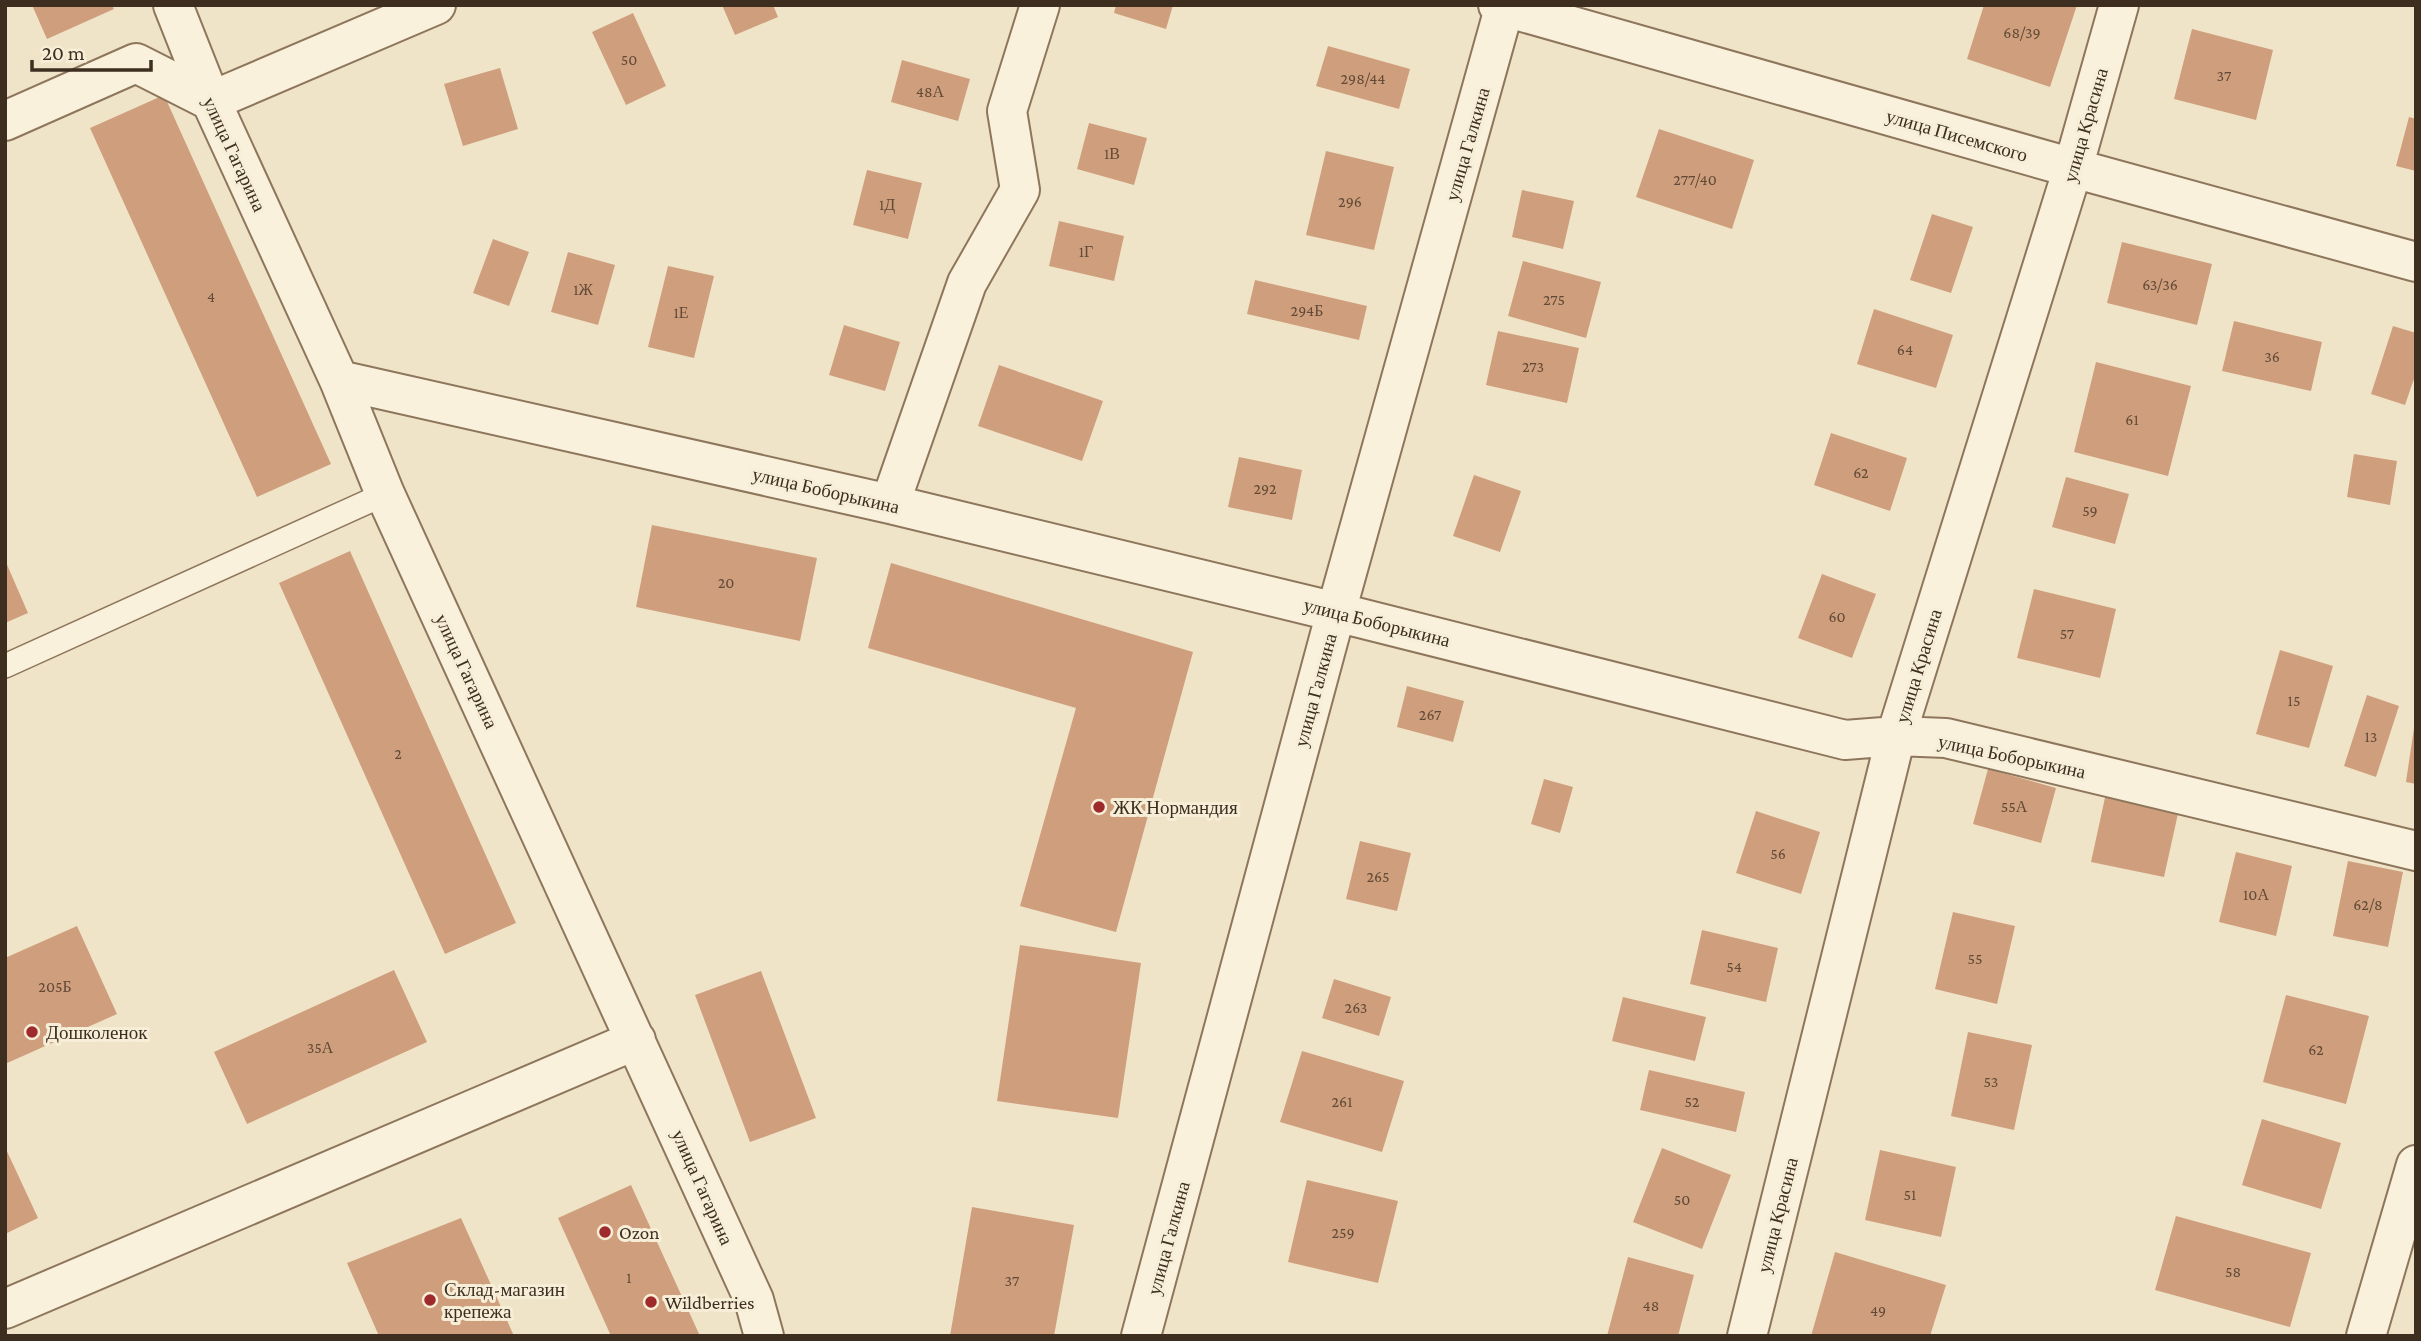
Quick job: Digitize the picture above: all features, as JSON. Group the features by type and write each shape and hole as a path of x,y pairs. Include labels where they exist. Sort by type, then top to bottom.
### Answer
{"street":[{"name":"улица Гагарина","path":"173,5 211,101 339,380 386,494 754,1300 764,1336"},
{"path":"5,121 136,63 211,101 436,5"},
{"path":"890,504 967,283 1020,190 1007,111 1040,5"},
{"name":"улица Красина","path":"1747,1336 1896,736 2073,168 2119,5"},
{"name":"улица Писемского","path":"1503,6 2416,262"},
{"name":"улица Галкина","path":"1141,1336 1503,6"},
{"name":"улица Боборыкина","path":"339,380 890,504 1336,612 1845,740 1896,736 1946,738 2416,851"},
{"path":"5,1309 636,1040"},
{"path":"2366,1336 2416,1165"}],"lane":[{"path":"5,666 386,494"}],"building":[{"path":"32,5 112,5 114,9 47,39"},
{"path":"722,5 773,5 778,17 735,35"},
{"path":"1116,5 1173,5 1166,29 1114,13"},
{"path":"1984,5 2077,5 2050,87 1967,59"},
{"path":"633,13 666,86 626,105 592,32"},
{"path":"2192,29 2273,50 2256,120 2174,99"},
{"path":"1328,46 1410,69 1399,109 1316,86"},
{"path":"902,60 970,79 958,121 891,102"},
{"path":"500,68 518,129 463,146 444,84"},
{"path":"164,95 331,464 257,497 90,128"},
{"path":"2409,117 2416,119 2416,171 2396,166"},
{"path":"1089,123 1147,138 1134,185 1077,169"},
{"path":"1659,129 1754,160 1732,229 1636,197"},
{"path":"1326,151 1394,167 1374,250 1306,235"},
{"path":"867,170 922,183 908,239 853,225"},
{"path":"1522,190 1574,201 1563,249 1512,237"},
{"path":"1932,214 1973,227 1951,293 1910,280"},
{"path":"1059,221 1124,236 1114,281 1049,266"},
{"path":"493,239 529,252 509,306 473,293"},
{"path":"2122,242 2212,264 2197,325 2107,303"},
{"path":"568,252 615,265 598,325 551,312"},
{"path":"1523,261 1601,282 1586,338 1508,316"},
{"path":"668,266 714,276 694,358 648,347"},
{"path":"1255,280 1367,306 1359,340 1247,314"},
{"path":"1874,309 1953,335 1936,388 1857,364"},
{"path":"2234,321 2322,342 2311,391 2222,371"},
{"path":"844,325 900,342 885,391 829,375"},
{"path":"2393,326 2416,333 2416,373 2405,405 2371,394"},
{"path":"1498,331 1579,348 1567,403 1486,385"},
{"path":"2096,362 2191,386 2168,476 2074,452"},
{"path":"999,365 1103,401 1082,461 978,426"},
{"path":"1831,433 1907,458 1890,511 1814,485"},
{"path":"2354,454 2397,461 2390,505 2347,497"},
{"path":"1239,457 1302,470 1292,520 1228,507"},
{"path":"1474,475 1521,491 1500,552 1453,536"},
{"path":"2066,477 2129,494 2115,544 2052,527"},
{"path":"652,525 817,558 800,641 636,607"},
{"path":"350,551 516,923 445,954 279,583"},
{"path":"5,560 28,613 5,623"},
{"name":"ЖК Нормандия","path":"891,563 1193,652 1116,932 1020,906 1076,708 868,648"},
{"path":"1822,574 1876,594 1852,658 1798,638"},
{"path":"2034,589 2116,609 2100,678 2017,658"},
{"path":"2280,650 2333,666 2309,748 2256,734"},
{"path":"1407,686 1464,701 1453,742 1397,727"},
{"path":"2367,695 2399,706 2376,777 2344,766"},
{"path":"2414,728 2416,729 2416,784 2406,782"},
{"path":"1988,769 2056,788 2041,843 1973,824"},
{"path":"1544,779 1573,787 1560,833 1531,824"},
{"path":"2106,793 2179,809 2164,877 2091,862"},
{"path":"1756,811 1820,832 1801,894 1736,873"},
{"path":"1360,841 1411,853 1397,911 1346,899"},
{"path":"2236,852 2292,866 2276,936 2219,922"},
{"path":"2348,861 2403,872 2388,947 2333,936"},
{"path":"1953,912 2015,926 1997,1004 1935,989"},
{"path":"77,926 117,1014 5,1064 5,958"},
{"path":"1702,930 1778,948 1766,1002 1690,984"},
{"path":"1020,945 1141,963 1118,1118 997,1101"},
{"path":"394,970 427,1042 247,1124 214,1052"},
{"path":"761,971 816,1118 750,1142 695,995"},
{"path":"1334,979 1391,997 1379,1036 1322,1018"},
{"path":"2286,995 2369,1016 2346,1104 2263,1082"},
{"path":"1623,997 1706,1017 1695,1061 1612,1041"},
{"path":"1968,1032 2032,1045 2014,1130 1951,1116"},
{"path":"1302,1051 1404,1081 1382,1152 1280,1122"},
{"path":"1649,1070 1745,1092 1736,1132 1640,1110"},
{"path":"2262,1119 2341,1143 2321,1209 2242,1185"},
{"path":"5,1147 38,1218 5,1234"},
{"path":"1662,1148 1731,1175 1702,1249 1633,1222"},
{"path":"1880,1150 1956,1167 1941,1237 1865,1220"},
{"path":"1307,1180 1398,1201 1378,1283 1288,1262"},
{"path":"631,1185 700,1336 611,1336 558,1218"},
{"path":"972,1207 1074,1225 1054,1336 950,1336"},
{"path":"2176,1216 2311,1253 2290,1327 2155,1290"},
{"name":"Склад-магазин крепежа","path":"461,1218 514,1336 379,1336 347,1263"},
{"path":"1835,1252 1946,1285 1930,1336 1811,1336"},
{"path":"1628,1257 1694,1275 1678,1336 1607,1336"}],"place":[{"name":"ЖК Нормандия","path":"1099,807"},
{"name":"Дошколенок","path":"32,1032"},
{"name":"Ozon","path":"605,1232"},
{"name":"Склад-магазин крепежа","path":"430,1300"},
{"name":"Wildberries","path":"651,1302"}]}
